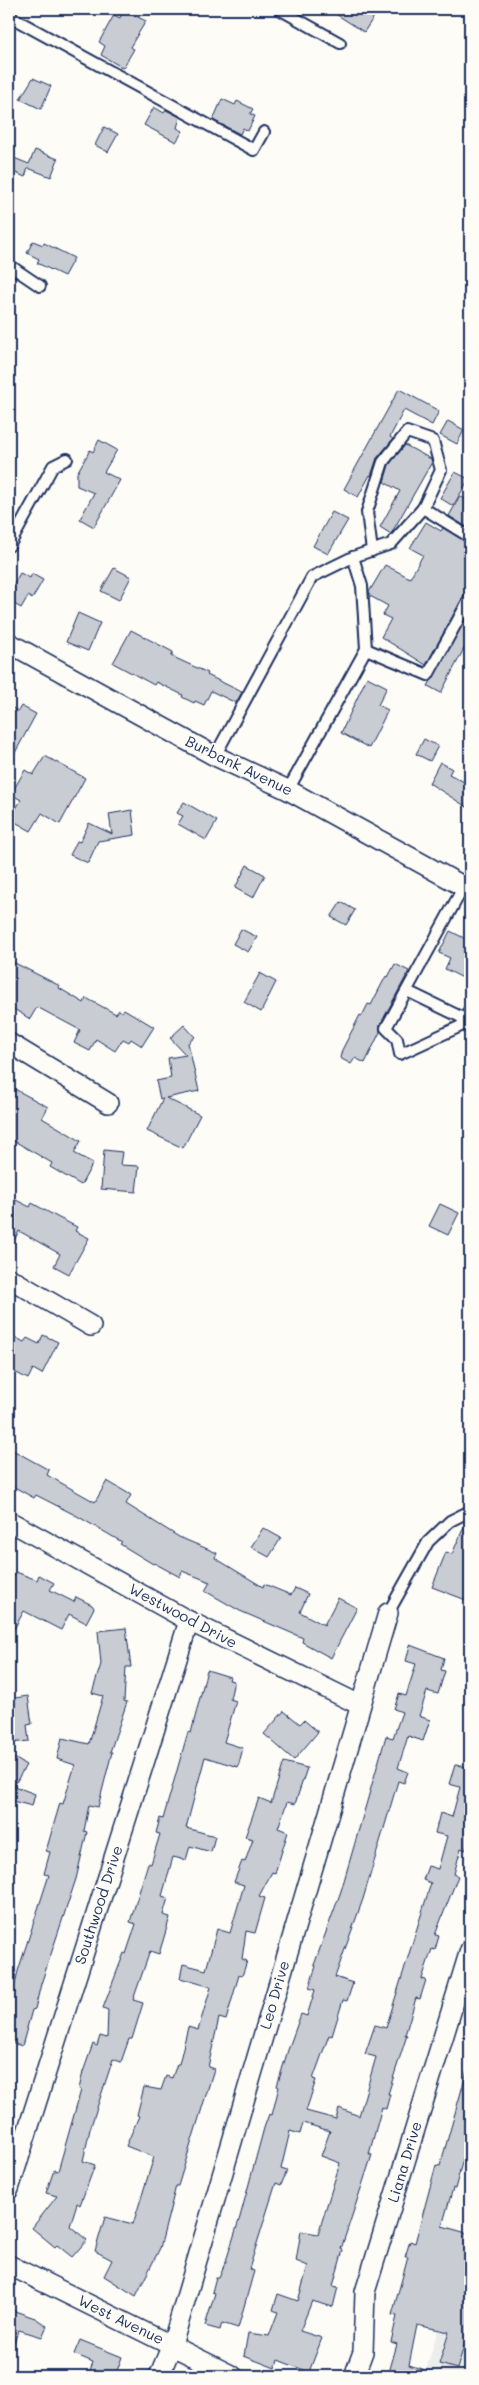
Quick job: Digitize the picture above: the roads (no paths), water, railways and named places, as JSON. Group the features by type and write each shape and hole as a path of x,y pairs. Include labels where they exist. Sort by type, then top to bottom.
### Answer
{"street":[{"name":"Burbank Avenue","path":"9,643 215,756 288,790 467,888"},
{"path":"9,1043 108,1103"},
{"path":"9,1278 91,1326"},
{"name":"Westwood Drive","path":"9,1520 189,1621 360,1705"},
{"name":"Leo Drive","path":"159,2376 172,2345 388,1614"},
{"name":"Southwood Drive","path":"9,2189 189,1621"},
{"name":"Liana Drive","path":"354,2376 362,2352 365,2292 470,1950"},
{"name":"West Avenue","path":"9,2265 233,2376"}],"lane":[{"path":"279,9 340,43"},
{"path":"9,16 254,150 264,132"},
{"path":"9,265 40,286"},
{"path":"215,756 312,577 354,557 372,551 391,544 423,508 442,470 433,441 407,432 383,462 367,512 372,551"},
{"path":"9,546 53,466 67,459"},
{"path":"423,508 470,537"},
{"path":"288,790 366,649 362,586 354,557"},
{"path":"366,649 428,675 470,598"},
{"path":"467,888 386,1028 397,1039 400,1054 461,1026 470,1008"},
{"path":"407,991 465,1019"},
{"path":"388,1614 428,1542 450,1521 470,1511"}]}
